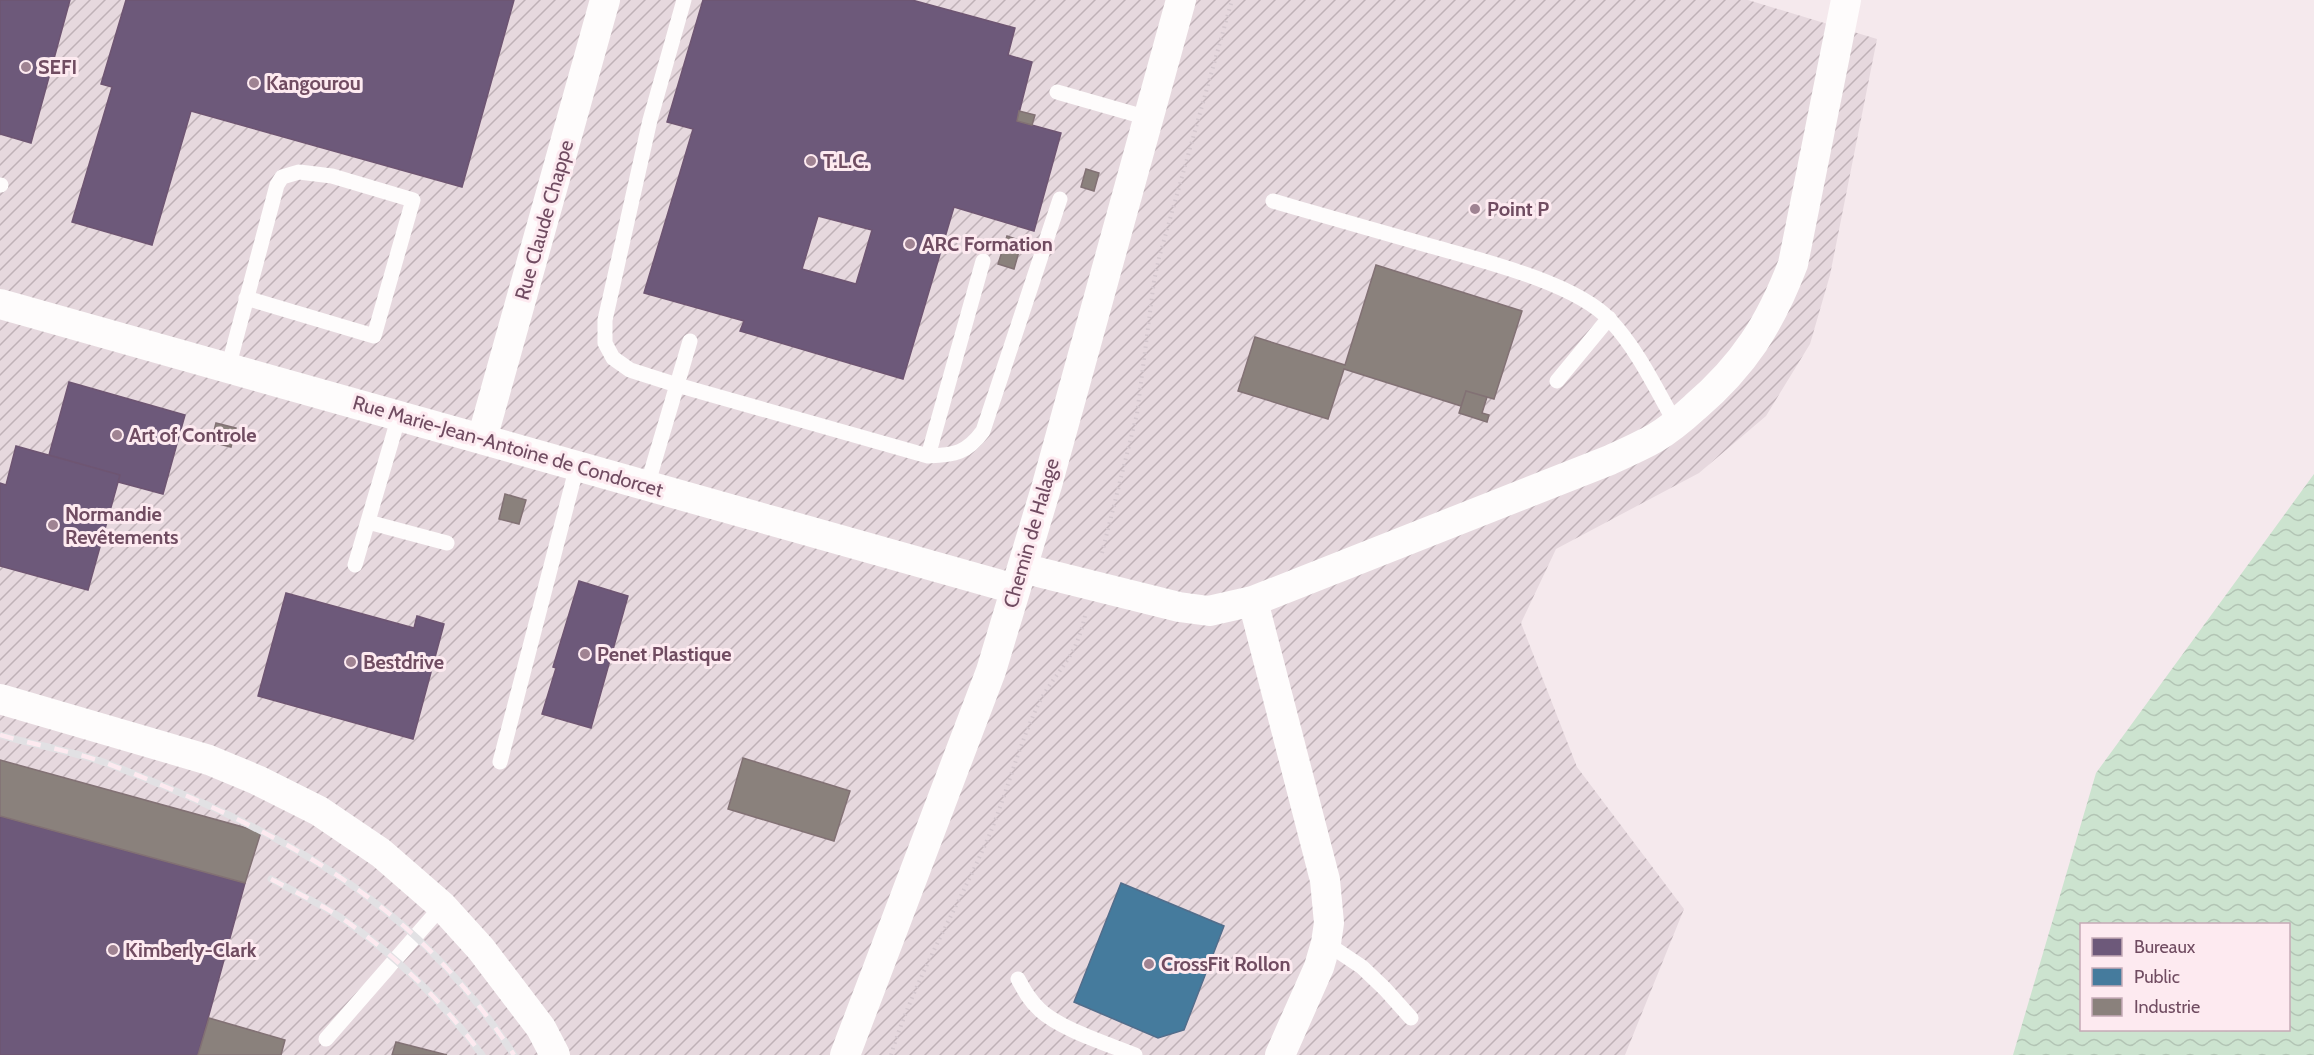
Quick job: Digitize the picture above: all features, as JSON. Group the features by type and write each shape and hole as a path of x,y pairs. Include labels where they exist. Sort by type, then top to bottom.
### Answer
{"street":[{"name":"Rue Claude Chappe","path":"482,439 605,0"},
{"name":"Chemin de Halage","path":"845,1055 991,671 1182,0"},
{"name":"Rue Marie-Jean-Antoine de Condorcet","path":"0,304 647,486 1019,578 1093,586 1179,607 1209,611 1253,601 1610,460 1656,438 1676,424 1733,372 1763,330 1781,295 1795,254 1846,0"},
{"path":"1253,601 1325,880 1329,923 1319,967 1280,1055"},
{"path":"0,699 209,760 257,780 318,811 381,853 442,906 481,949 541,1028 555,1055"}],"lane":[{"path":"684,0 650,120 605,320 605,343 613,358 630,370 928,456 952,455 973,445 983,431 1060,199"},
{"path":"1057,92 1148,118"},
{"path":"228,368 246,298 277,185 282,177 299,172 332,176 413,200 374,336 246,298"},
{"path":"1273,201 1505,267 1585,301 1609,318 1630,346 1676,424"},
{"path":"928,456 983,261"},
{"path":"1557,381 1609,318"},
{"path":"647,486 690,341"},
{"path":"355,565 399,416"},
{"path":"500,762 577,466"},
{"path":"368,522 447,543"},
{"path":"326,1039 442,906"},
{"path":"1326,943 1362,967 1410,1018"},
{"path":"1018,979 1028,998 1041,1011 1059,1023 1135,1055"}],"path":[{"path":"891,1055 910,1000 991,830 1038,705 1051,682 1071,655 1080,635 1137,414 1159,258 1232,0"}],"shaded area":[{"path":"0,0 1748,0 1877,39 1830,275 1810,344 1766,416 1699,473 1556,549 1521,623 1577,767 1684,909 1625,1055 0,1055"}],"water":[{"path":"2314,474 2314,1055 2013,1055 2096,773"}],"building: Bureaux":[{"name":"SEFI","path":"0,0 70,0 31,143 0,134"},
{"path":"126,0 514,0 462,187 191,111 152,245 72,222 112,87 101,84"},
{"path":"703,0 912,0 1015,28 1008,55 1032,62 1017,121 1061,133 1034,231 954,207 903,379 740,331 744,321 644,293 693,129 667,122","holes":["818,216 872,230 856,284 802,269"]},
{"name":"Art of Controle","path":"69,382 185,415 163,494 118,482 120,475 49,455"},
{"name":"Normandie Revêtements","path":"16,446 120,475 88,590 0,566 0,483 6,485"},
{"name":"Penet Plastique","path":"579,581 628,596 591,728 542,714 556,668 553,667"},
{"name":"Bestdrive","path":"286,593 414,628 417,616 444,624 413,739 258,696"},
{"name":"Kimberly-Clark","path":"0,816 245,883 198,1055 0,1055"}],"building: Public":[{"name":"CrossFit Rollon","path":"1121,883 1224,926 1184,1030 1158,1038 1074,1002"}],"building: Industrie":[{"path":"1019,111 1035,115 1032,125 1017,121"},
{"path":"1086,169 1099,173 1094,191 1081,187"},
{"path":"1007,236 1022,241 1014,269 998,264"},
{"path":"1376,265 1522,311 1494,399 1466,391 1461,406 1344,369 1328,419 1238,391 1255,337 1345,365"},
{"path":"1466,391 1487,397 1482,413 1489,415 1487,422 1459,413"},
{"path":"216,423 236,428 231,447 211,442"},
{"path":"505,494 526,500 519,524 499,519"},
{"path":"743,758 850,791 834,841 728,809"},
{"path":"0,760 261,832 245,883 0,816"},
{"path":"209,1018 285,1040 281,1055 198,1055"},
{"path":"396,1042 447,1055 392,1055"}],"railway":[{"path":"0,735 93,759 139,776 208,805 277,839 340,877 411,932 449,970 483,1011 514,1055"},
{"path":"271,879 340,917 380,947 417,980 451,1016 482,1055"}],"place":[{"name":"SEFI","path":"26,67"},
{"name":"Kangourou","path":"254,83"},
{"name":"T.L.C.","path":"811,161"},
{"name":"Point P","path":"1475,209"},
{"name":"ARC Formation","path":"910,244"},
{"name":"Art of Controle","path":"117,435"},
{"name":"Normandie Revêtements","path":"53,525"},
{"name":"Penet Plastique","path":"585,654"},
{"name":"Bestdrive","path":"351,662"},
{"name":"Kimberly-Clark","path":"113,950"},
{"name":"CrossFit Rollon","path":"1149,964"}]}
